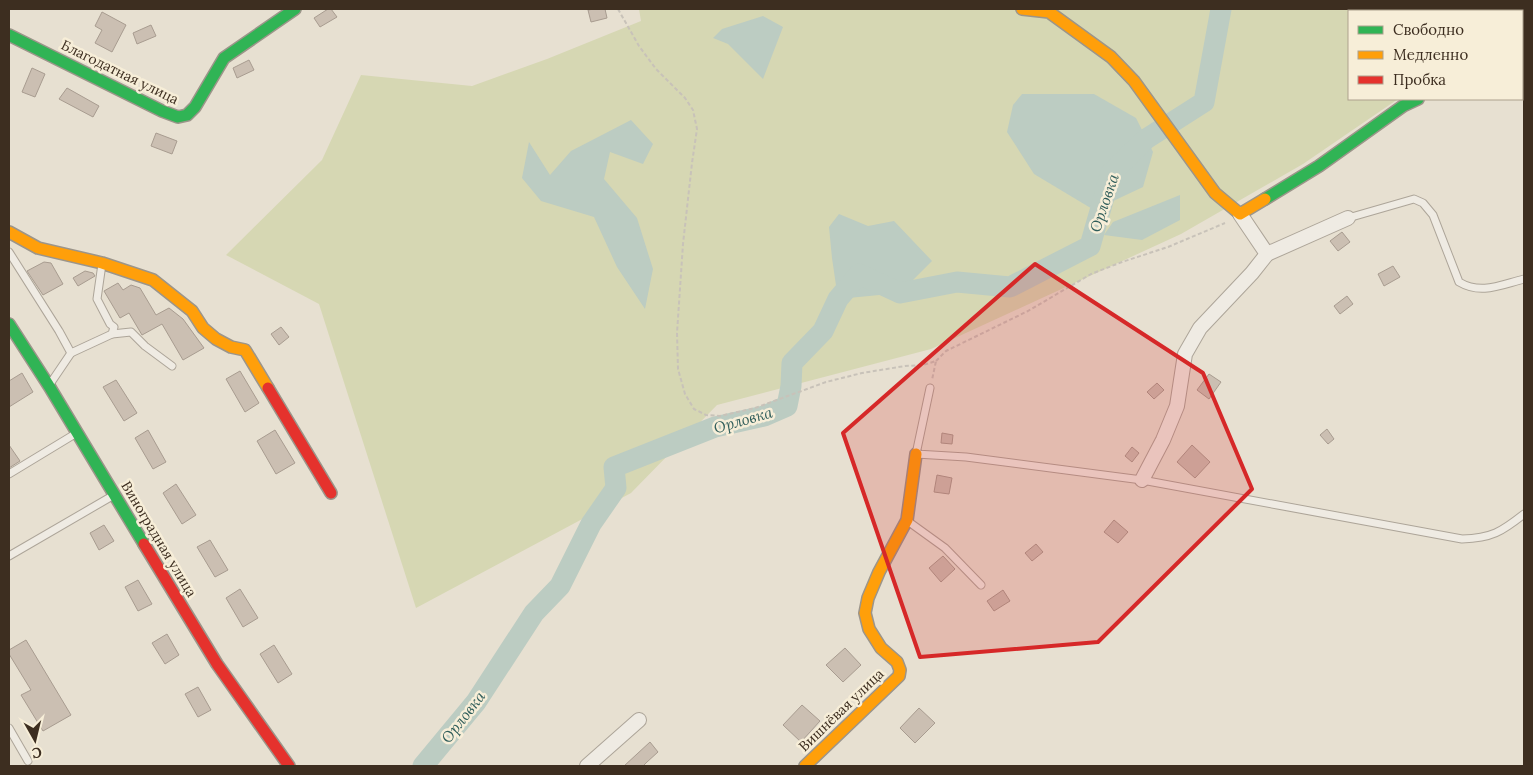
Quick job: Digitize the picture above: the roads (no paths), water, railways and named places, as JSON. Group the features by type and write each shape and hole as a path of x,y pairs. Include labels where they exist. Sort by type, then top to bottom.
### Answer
{"street":[{"name":"Благодатная улица","path":"9,35 162,111 178,117 187,115 195,107 224,58 295,9"},
{"path":"1022,9 1048,12 1111,57 1134,81 1215,193 1240,214 1267,254"},
{"path":"1240,214 1319,166 1403,106 1416,100"},
{"path":"1142,480 1163,440 1176,406 1185,354 1200,328 1252,273 1267,254 1348,218"},
{"path":"9,232 38,248 102,264 154,280 192,311 203,328 216,339 231,347 245,350 332,493"},
{"name":"Виноградная улица","path":"9,324 49,386 217,664 289,766"},
{"path":"907,520 916,454"},
{"name":"Вишнёвая улица","path":"805,766 898,676 900,670 897,662 880,648 869,628 865,613 868,598 907,520"},
{"path":"587,766 638,720"}],"lane":[{"path":"1348,218 1414,199 1423,203 1433,216 1459,282 1468,287 1482,289 1524,279"},
{"path":"9,252 71,353"},
{"path":"102,264 97,299 110,324 114,327 112,334"},
{"path":"49,386 71,353 112,334 131,332 145,346 172,366"},
{"path":"930,388 916,454 966,457 1142,480 1462,540 1492,536 1505,529 1524,514"},
{"path":"9,474 77,433"},
{"path":"9,556 114,495"},
{"path":"907,520 945,548 981,585"},
{"path":"9,728 28,761"}],"water":[{"path":"763,16 783,27 763,79 728,44 713,38 722,29"},
{"path":"1022,94 1094,94 1136,118 1153,152 1143,187 1094,210 1034,174 1007,132 1013,105"},
{"path":"631,120 653,144 643,164 610,152 604,179 637,218 653,269 645,309 617,267 594,217 541,201 522,178 529,142 550,175 571,151"},
{"path":"1180,195 1180,220 1142,240 1104,235 1113,222"},
{"path":"839,214 868,226 894,221 932,261 900,293 838,299 829,227"}],"waterway":[{"name":"Орловка","path":"423,766 476,702 534,613 560,586 591,524 616,488 614,467 715,427 764,416 787,406 791,386 792,363 823,331 838,299 859,274 900,293 957,282 1010,287 1090,246 1111,173 1146,139 1204,102 1221,9"}]}
